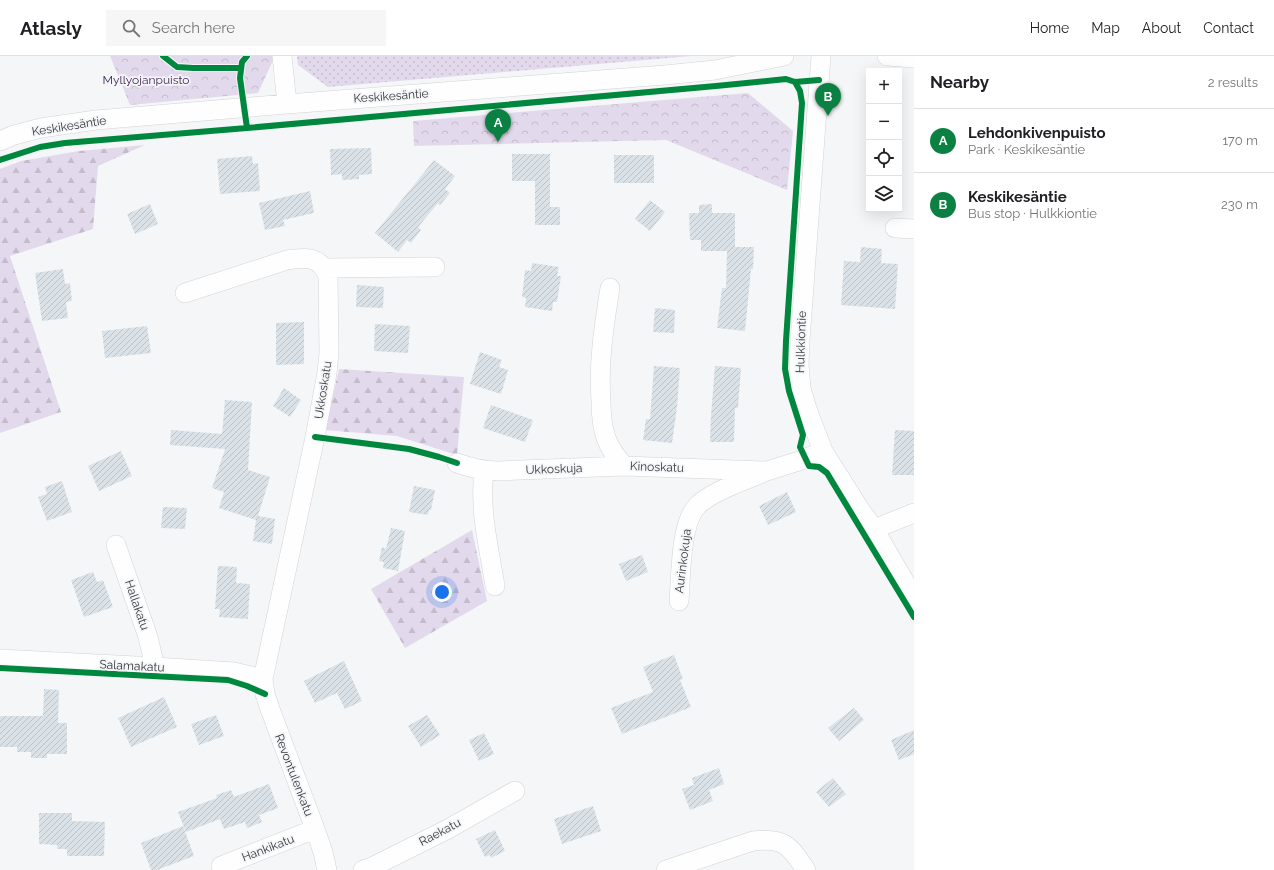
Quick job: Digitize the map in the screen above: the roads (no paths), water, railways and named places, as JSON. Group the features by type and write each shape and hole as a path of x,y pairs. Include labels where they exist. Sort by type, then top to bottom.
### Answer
{"street":[{"path":"282,56 287,104"},
{"name":"Keskikesäntie","path":"0,141 14,135 41,128 66,124 287,104 665,75 715,70 784,56"},
{"name":"Hulkkiontie","path":"821,56 799,365 801,388 807,409 823,451 874,529 914,598"},
{"path":"887,56 914,58"},
{"path":"895,228 914,229"},
{"path":"185,293 293,259 308,258 318,262 325,268 435,267"},
{"name":"Ukkoskatu","path":"263,679 315,437 327,373 329,353 329,286 325,268"},
{"name":"Kinoskatu","path":"610,288 600,358 602,416 606,437 613,453 624,466 767,471 802,460 823,451"},
{"name":"Ukkoskuja","path":"457,463 484,471 624,466"},
{"path":"484,471 482,490 483,511 495,586"},
{"name":"Aurinkokuja","path":"679,601 683,542 688,522 696,506 711,495 767,471"},
{"path":"874,529 914,513"},
{"name":"Hallakatu","path":"116,545 148,637 155,666"},
{"name":"Salamakatu","path":"0,659 155,666 234,672 263,679"},
{"name":"Revontulenkatu","path":"263,679 265,694 270,709 315,829 323,852 327,870"},
{"name":"Raekatu","path":"363,870 372,867 515,792"},
{"name":"Hankikatu","path":"222,866 315,829"},
{"path":"666,870 753,841 767,839 779,842 791,848 806,870"}],"place":[{"name":"Keskikesäntie","path":"828,116"},
{"name":"Lehdonkivenpuisto","path":"498,142"}],"park label":[{"name":"Myllyojanpuisto","path":"146,80"}]}
